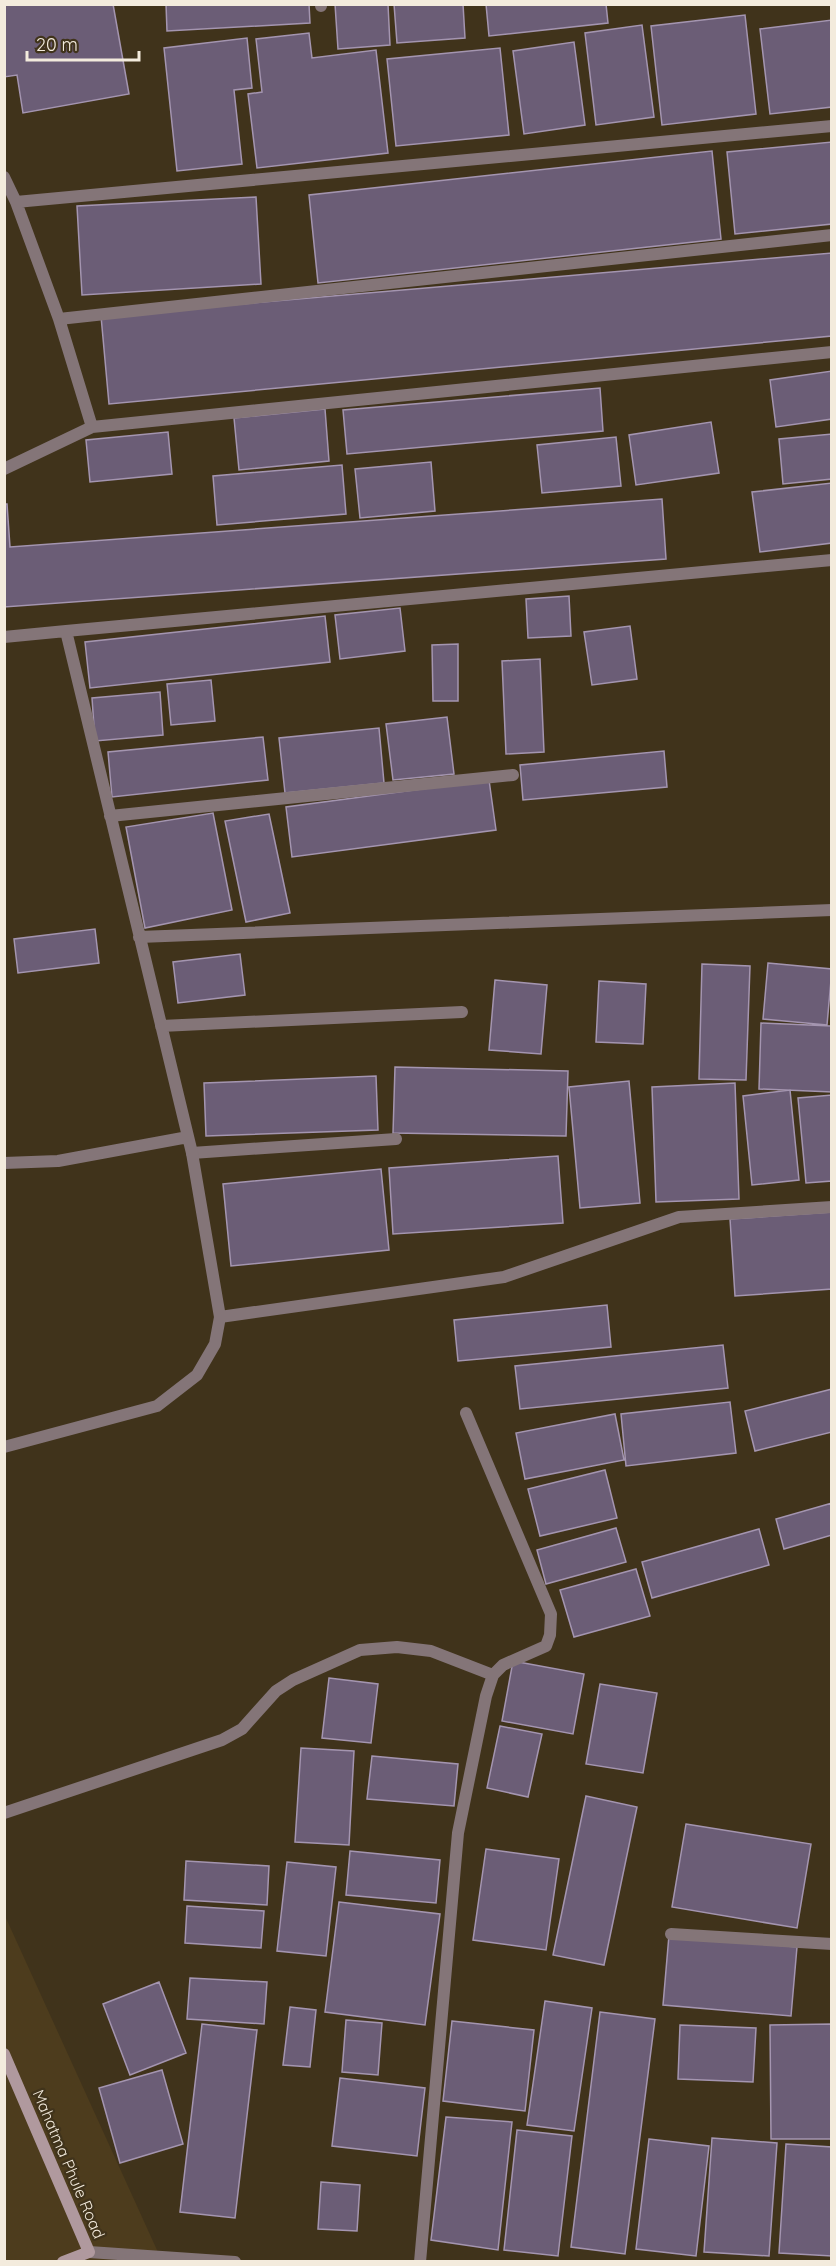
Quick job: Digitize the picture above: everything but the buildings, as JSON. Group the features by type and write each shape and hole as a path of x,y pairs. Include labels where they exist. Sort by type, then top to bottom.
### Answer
{"street":[{"path":"16,202 831,126"},
{"path":"4,177 16,202 59,319 92,427"},
{"path":"59,319 831,235"},
{"path":"4,469 92,427 831,352"},
{"path":"4,637 831,560"},
{"path":"4,1447 157,1406 197,1376 216,1344 220,1317 192,1153 66,631"},
{"path":"110,816 513,775"},
{"path":"139,937 831,910"},
{"path":"161,1026 462,1012"},
{"path":"4,1163 58,1161 188,1137"},
{"path":"192,1153 396,1139"},
{"path":"220,1317 504,1277 679,1217 831,1207"},
{"path":"420,2262 458,1833 486,1696 493,1675 503,1665 546,1646 550,1635 551,1614 466,1413"},
{"path":"4,1813 222,1740 242,1729 276,1691 293,1680 360,1650 397,1647 431,1651 493,1675"},
{"path":"671,1934 831,1944"},
{"name":"Mahatma Phule Road","path":"4,2054 89,2252 235,2262"},
{"path":"63,2262 89,2252"}],"shaded area":[{"path":"5,1916 162,2261 5,2261"}]}
